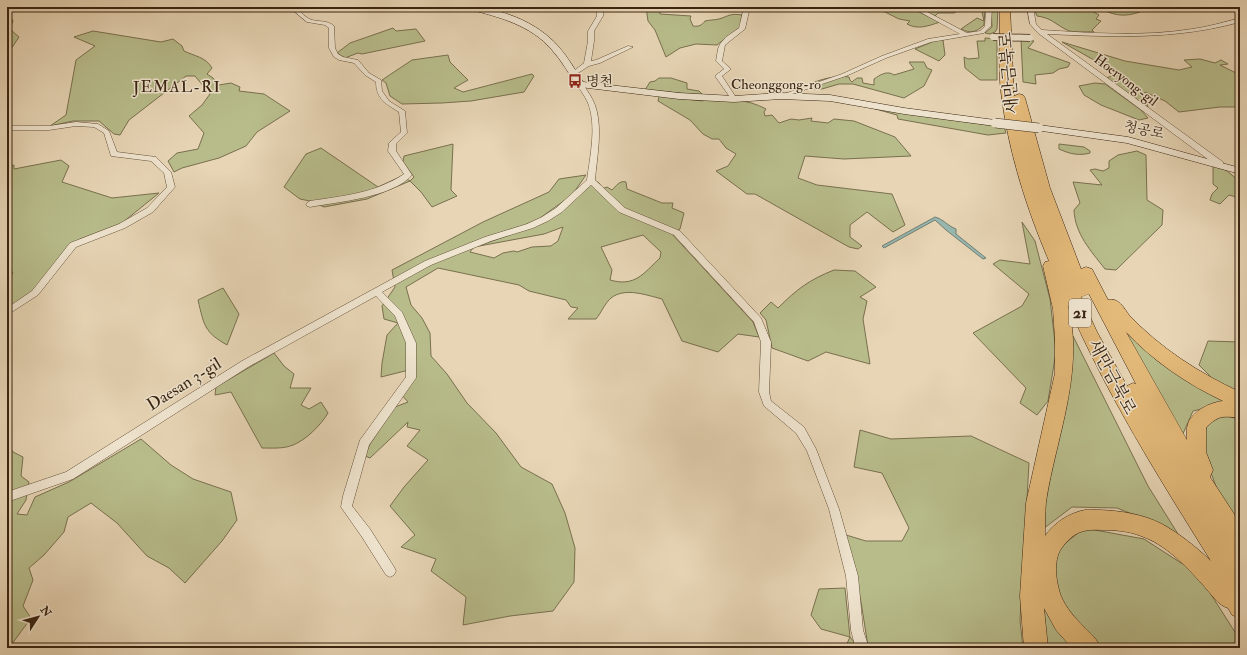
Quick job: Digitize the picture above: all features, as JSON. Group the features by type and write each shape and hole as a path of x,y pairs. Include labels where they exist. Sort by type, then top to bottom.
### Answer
{"highway":[{"name":"새만금북로","path":"1005,7 1007,91 1018,148 1035,206 1049,242 1089,333 1145,438 1240,588"},
{"name":"새만금북로","path":"1013,7 1017,92 1044,188 1064,246 1100,332 1163,446 1240,564"},
{"path":"1035,206 1035,218 1048,252 1105,384 1232,590 1240,607"},
{"path":"1055,218 1069,236 1086,273 1144,382 1207,493 1240,541"},
{"path":"1036,648 1031,596 1036,504 1064,373 1064,338 1062,317 1048,252"},
{"path":"1086,273 1124,322 1155,349 1201,380 1240,400"},
{"path":"1240,410 1221,408 1208,414 1197,425 1196,452 1209,486 1240,536"},
{"path":"1089,648 1074,635 1057,612 1046,586 1045,566 1049,545 1062,530 1083,519 1121,520 1152,530 1195,560 1214,579 1240,610"}],"street":[{"path":"292,7 309,21 327,23 332,27 331,45 335,56 341,60 356,61 367,74 379,81 379,91 387,102 402,111 404,126 404,133 393,143 392,151 408,175 400,182 368,194 310,204"},
{"path":"471,7 520,21 539,33 555,48 580,84 591,103 593,112 594,152 591,181 622,210 677,233 758,320 766,342 764,392 767,403 800,430 810,449 834,509 852,576 857,630 860,646 863,648"},
{"path":"587,64 591,41 591,31 600,16 600,10 598,7"},
{"path":"734,99 718,76 728,69 719,61 719,50 725,40 742,28 747,7"},
{"path":"914,7 967,35"},
{"path":"781,96 844,75 884,57 930,40 982,32 988,26 989,7"},
{"name":"Hoeryong-gil","path":"1030,7 1033,24 1047,38 1220,164"},
{"path":"1040,32 1118,36 1157,35 1225,25 1240,20"},
{"path":"976,34 993,37 1047,38"},
{"path":"573,74 587,64 598,62 630,47"},
{"name":"Cheonggong-ro","path":"580,84 679,96 734,99 781,96 830,98 904,111 1040,128"},
{"path":"7,128 49,128 76,124 96,125 107,132 114,154 152,159 167,172 171,187 150,210 122,226 73,245 35,293 7,312"},
{"name":"청공로","path":"1040,128 1128,140 1240,170"},
{"name":"Daesan 3-gil","path":"7,497 69,476 245,364 428,262 488,239 530,226 545,219 559,210 591,181"},
{"path":"376,291 399,314 411,343 411,378 364,443 346,507 366,533 390,571"}],"green space":[{"path":"646,7 659,7 660,14 691,16 690,19 693,26 703,24 705,21 738,14 742,15 740,27 717,45 696,44 680,48 666,57 655,30 648,21"},
{"path":"909,7 940,22 923,27 915,27 907,24 910,21 899,19 877,8"},
{"path":"917,7 957,7 959,10 954,13 938,13 935,16"},
{"path":"981,7 985,7 984,25 973,32 961,29 977,18 984,21"},
{"path":"991,7 998,7 997,29 995,32 990,34 985,33 992,27"},
{"path":"1060,7 1085,7 1099,15 1096,19 1101,21 1092,30 1094,32 1068,31 1049,19 1037,16 1035,11 1047,11"},
{"path":"1097,7 1135,7 1140,12 1128,15 1118,15"},
{"path":"7,17 12,19 13,22 10,26 12,31 19,37 7,55"},
{"path":"393,28 396,31 416,29 425,41 362,54 358,53 345,58 337,53 350,43"},
{"path":"93,31 161,42 173,39 182,46 184,51 203,59 209,64 212,68 207,74 219,85 231,83 240,87 239,91 264,94 290,111 257,132 246,146 219,158 182,168 174,172 168,161 177,153 198,149 204,133 189,116 202,105 210,94 195,76 186,76 129,120 120,135 114,134 99,121 73,121 50,126 66,115 76,60 95,46 74,37"},
{"path":"985,38 997,39 997,80 980,80 965,68 964,57 968,59 979,58 977,41 985,41"},
{"path":"939,39 943,40 945,55 939,61 915,49"},
{"path":"1021,39 1034,41 1028,48 1070,63 1068,67 1059,69 1053,73 1035,75 1036,84 1023,82"},
{"path":"1062,42 1125,61 1179,70 1192,67 1184,60 1200,59 1215,63 1221,60 1228,64 1220,65 1240,75 1240,107 1220,107 1179,112 1165,101 1145,92 1143,94 1148,107 1137,100 1132,93 1134,99 1107,78 1117,73"},
{"path":"448,55 450,62 468,80 454,88 463,92 532,74 534,76 524,92 471,101 402,104 390,96 386,83 382,80 412,60"},
{"path":"909,62 924,62 927,68 932,70 924,86 904,98 853,84 839,84 822,89 811,89 810,84 834,77 849,77 852,82 857,78 862,78 863,83 874,85 874,79 884,74 889,73 894,75 914,69"},
{"path":"659,78 671,78 687,83 687,89 699,91 702,94 645,90 650,82"},
{"path":"1095,83 1105,84 1141,110 1148,118 1139,120 1101,105 1084,95 1079,86"},
{"path":"659,96 703,101 705,99 744,101 759,105 766,109 764,112 765,116 772,115 779,123 791,119 799,120 812,118 811,121 828,123 834,119 854,121 895,137 911,156 844,159 805,156 798,178 817,185 892,194 905,225 893,232 867,212 850,225 850,237 862,246 858,249 849,247 755,194 747,194 716,171 728,166 736,154 726,148 719,139 712,139 703,134 690,120 658,101"},
{"path":"872,108 1004,127 1006,133 988,135 898,119 897,115"},
{"path":"453,144 451,190 457,196 432,207 421,192 410,181 414,177 403,162 404,156"},
{"path":"1059,144 1084,147 1090,151 1090,153 1074,154 1067,152 1059,149"},
{"path":"321,148 378,187 402,176 410,181 367,199 324,207 310,201 300,199 284,187 306,154"},
{"path":"1137,151 1146,155 1147,200 1163,210 1162,225 1116,270 1105,269 1094,256 1077,227 1074,210 1080,203 1073,182 1102,185 1090,170 1095,169 1103,171 1109,168 1109,161 1118,155"},
{"path":"61,160 69,166 62,182 112,198 159,193 122,223 80,239 66,249 35,293 7,311 7,279 13,273 7,265 7,167 14,165 14,169"},
{"path":"1213,164 1221,167 1240,183 1240,198 1229,195 1220,204 1210,200 1212,194 1218,188 1213,184"},
{"path":"586,175 572,195 540,218 481,245 546,222 596,181 601,186 599,190 607,187 612,190 620,183 626,182 627,189 662,203 673,203 672,208 684,213 680,229 672,234 753,322 759,337 738,334 718,352 682,341 662,299 629,292 611,298 596,319 568,319 578,308 571,307 566,300 529,291 519,285 438,268 406,287 411,305 422,318 430,333 431,356 447,374 467,403 496,433 521,467 552,484 565,513 575,548 574,582 553,611 510,616 463,625 466,597 431,571 436,559 401,547 415,535 390,506 404,487 428,460 407,446 420,430 407,427 408,422 370,458 365,456 370,444 395,407 408,402 401,394 413,369 381,377 387,335 398,323 384,319 382,306 395,287 392,270 483,222 549,192 559,179","holes":["563,227 558,241 551,246 532,247 517,252 514,251 503,253 494,258 470,252 474,247 544,234","643,235 661,252 660,258 638,278 626,282 610,280 612,270 601,247"]},
{"path":"1022,222 1035,241 1050,299 1056,352 1048,401 1037,415 1020,403 1026,388 973,333 1022,306 1029,294 993,264 1000,260 1030,264"},
{"path":"834,270 855,271 876,287 860,297 867,301 863,319 870,364 826,352 808,361 772,348 766,320 760,313 771,302 778,308 791,295 817,277"},
{"path":"223,288 239,314 227,345 209,332 204,322 198,300"},
{"path":"1123,330 1159,362 1226,403 1193,411 1182,436"},
{"path":"1073,336 1148,486 1188,550 1159,525 1117,508 1072,507 1039,532"},
{"path":"1208,341 1240,342 1240,394 1219,385 1199,365"},
{"path":"274,353 284,366 294,374 290,388 311,388 301,405 309,409 321,402 328,413 313,432 298,443 286,447 262,448 231,392 215,395 216,387"},
{"path":"1225,415 1240,420 1240,528 1218,492 1202,448 1207,423"},
{"path":"860,430 891,439 971,436 1029,463 1020,620 1023,648 870,648 868,646 861,602 846,535 866,541 902,541 909,528 882,473 854,467"},
{"path":"141,439 171,465 193,479 231,492 237,520 222,541 185,583 169,568 147,556 117,523 91,503 68,517 64,532 44,555 29,568 33,580 23,606 31,618 9,648 7,648 7,444 13,452 23,457 21,476 29,482 26,500 17,514 27,515 35,497 69,482"},
{"path":"1084,528 1144,539 1198,574 1240,640 1232,648 1103,648 1081,633 1053,588 1056,551"},
{"path":"845,588 850,637 821,629 811,615 819,589"},
{"path":"1041,602 1076,648 1044,648"},
{"path":"850,637 859,648 845,648"}],"water":[{"path":"935,217 941,219 956,229 956,234 986,258 983,259 935,220 884,248 882,246"}],"place":[{"name":"명천","path":"575,81"}],"district":[{"name":"JEMAL-RI","path":"177,87"}]}
